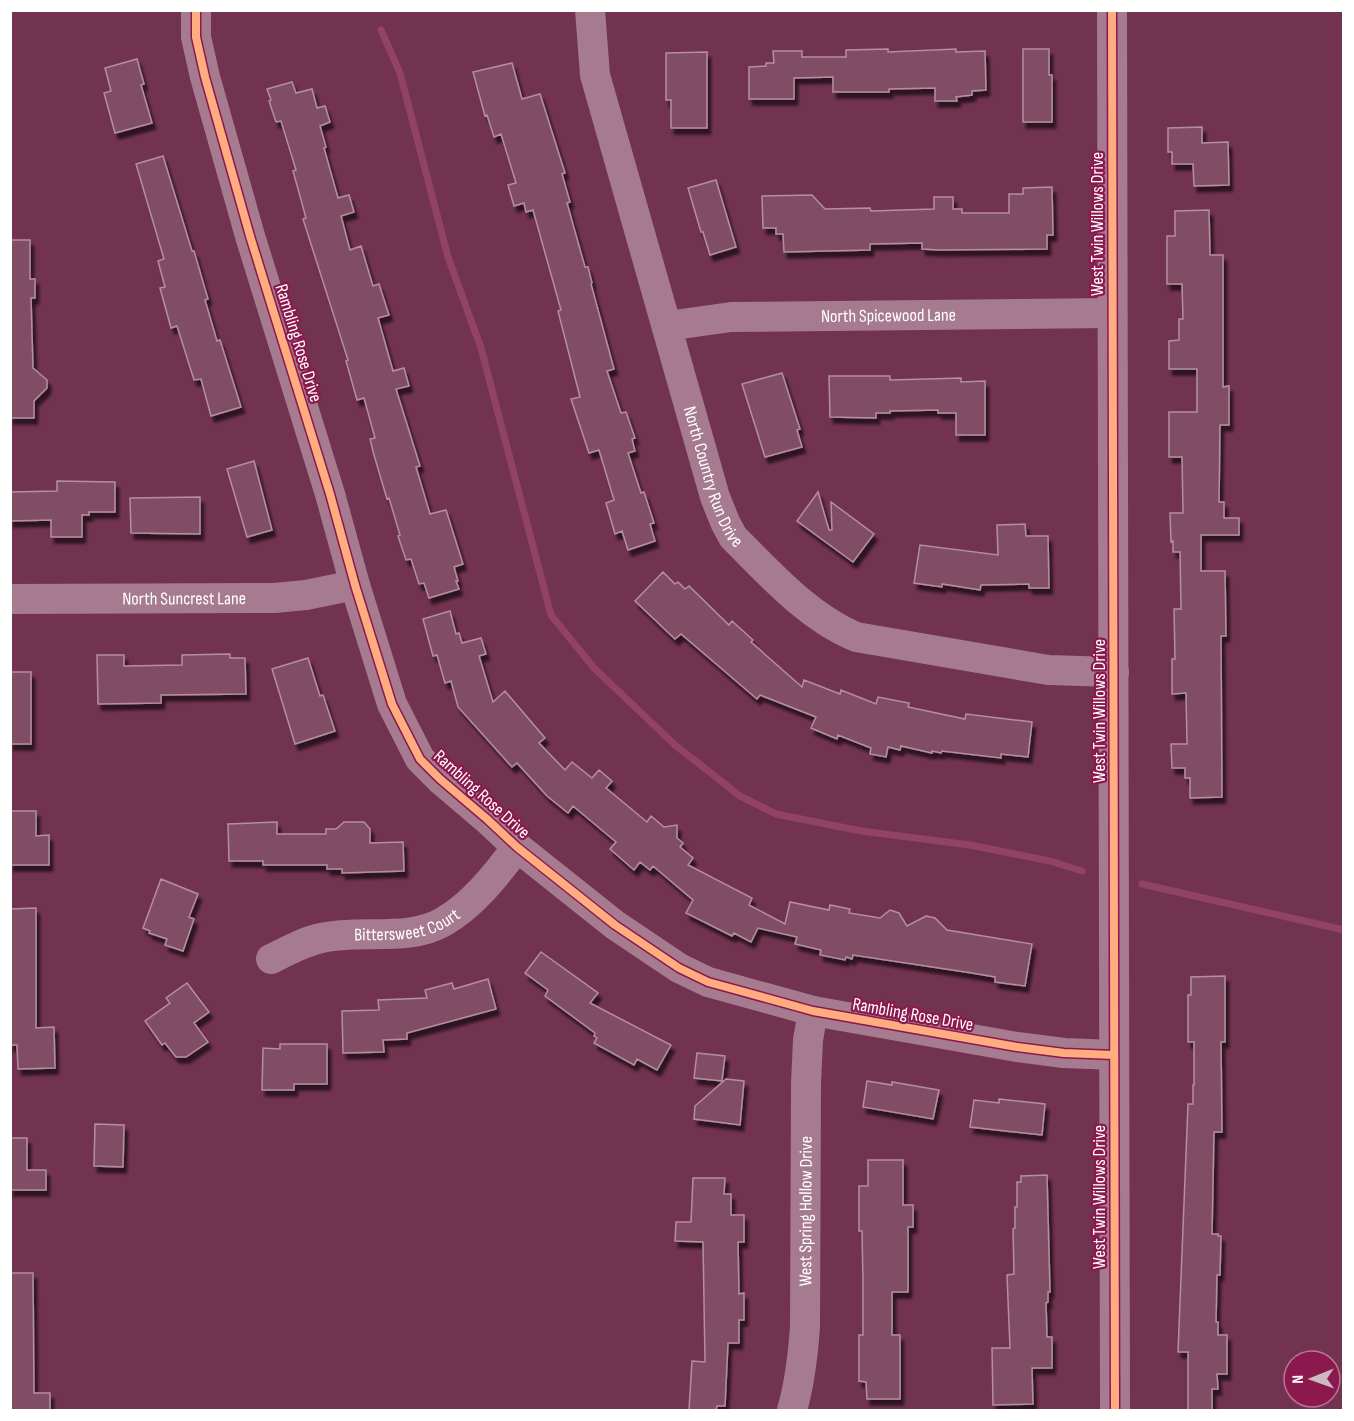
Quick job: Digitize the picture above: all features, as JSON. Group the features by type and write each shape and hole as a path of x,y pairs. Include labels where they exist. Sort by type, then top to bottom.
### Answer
{"street":[{"name":"Rambling Rose Drive","path":"196,10 196,37 208,88 250,237 392,704 420,759 517,847 615,925 679,968 727,988 813,1011 1017,1047 1064,1053 1114,1055"},
{"name":"North Country Run Drive","path":"590,10 595,75 715,498 733,537 816,615 838,630 856,637 1048,670 1114,672"},
{"name":"West Twin Willows Drive","path":"1112,10 1115,1410"},
{"name":"North Spicewood Lane","path":"667,326 731,317 1112,313"},
{"name":"North Suncrest Lane","path":"10,599 274,598 306,595 355,585"},
{"name":"Bittersweet Court","path":"271,959 299,944 323,937 419,931 443,923 497,875 517,847"},
{"name":"West Spring Hollow Drive","path":"792,1410 798,1392 803,1362 805,1327 806,1084 808,1040 813,1011"}],"building":[{"path":"888,49 888,52 956,49 956,52 985,51 986,90 972,91 972,95 956,97 957,101 935,101 935,88 889,89 889,92 833,92 833,77 794,78 794,99 749,99 749,67 774,63 773,51 802,51 802,57 846,57 846,50"},
{"path":"1023,49 1049,49 1049,75 1052,75 1052,122 1023,122"},
{"path":"707,52 707,128 671,128 671,100 666,100 666,53"},
{"path":"137,59 144,84 141,85 152,123 115,133 104,93 111,91 105,68"},
{"path":"512,63 522,99 540,94 565,173 562,174 570,202 567,203 585,267 588,267 614,369 607,371 621,413 626,412 635,438 632,439 635,451 628,453 654,523 650,524 655,541 628,550 622,531 615,534 606,503 614,500 599,450 589,453 571,399 580,397 558,311 561,310 533,210 526,212 524,203 514,206 508,185 516,183 501,134 494,137 487,115 485,116 473,72"},
{"path":"292,82 296,93 312,89 317,108 325,106 330,122 320,126 326,147 324,148 338,198 349,195 354,212 341,216 350,250 361,246 373,286 379,284 389,315 378,318 393,371 404,368 409,386 396,389 420,466 416,467 430,514 446,510 463,564 454,567 459,589 429,598 424,583 419,584 411,559 406,560 398,536 400,535 370,439 375,438 364,398 357,400 346,361 348,360 303,219 306,218 293,171 296,170 281,121 276,122 269,101 271,100 267,89"},
{"path":"1202,127 1202,143 1228,142 1229,185 1194,186 1193,164 1172,164 1172,152 1168,152 1168,128"},
{"path":"163,156 192,251 194,251 217,341 220,340 241,407 211,416 201,379 194,380 177,326 171,328 160,288 165,287 158,261 164,259 136,164"},
{"path":"716,180 736,247 710,255 688,188"},
{"path":"1052,187 1053,235 1047,235 1047,249 938,250 922,249 922,243 870,244 870,250 784,252 783,234 776,234 776,228 763,228 762,196 812,195 825,209 870,208 871,211 934,209 934,197 953,197 953,209 962,209 962,213 1009,213 1009,194 1023,194 1023,188"},
{"path":"1209,210 1210,255 1223,255 1223,387 1229,386 1229,425 1220,425 1219,502 1224,502 1224,518 1239,518 1239,535 1201,535 1201,571 1225,571 1226,636 1221,636 1222,797 1190,798 1190,778 1185,778 1185,768 1172,768 1171,744 1187,744 1186,693 1172,694 1172,659 1175,659 1174,609 1181,609 1180,552 1173,552 1170,513 1183,513 1182,457 1169,457 1169,412 1197,412 1197,369 1169,369 1169,341 1179,340 1179,319 1183,319 1182,284 1167,284 1167,236 1175,236 1175,211"},
{"path":"10,240 30,240 30,279 35,279 35,298 31,298 33,368 47,380 47,388 34,401 34,418 10,418"},
{"path":"782,373 800,429 797,430 802,447 765,457 742,384"},
{"path":"829,376 890,376 890,380 961,378 961,382 985,381 985,435 956,435 956,413 938,413 938,410 890,411 890,413 876,413 876,418 830,417"},
{"path":"254,461 272,530 247,537 227,469"},
{"path":"57,481 115,482 115,512 89,512 89,515 82,515 82,537 51,537 51,520 10,521 10,492 57,491"},
{"path":"818,492 829,530 832,530 831,502 874,534 853,562 797,521"},
{"path":"200,497 200,534 131,533 130,498"},
{"path":"1025,524 1026,536 1048,536 1049,588 1029,588 1029,584 981,585 980,590 942,584 942,587 914,583 920,545 998,555 997,525"},
{"path":"663,572 675,584 678,582 685,589 689,586 729,625 732,621 753,640 751,642 802,687 804,680 840,694 841,690 876,704 878,697 909,703 908,707 965,719 966,714 1032,722 1028,757 1001,754 1001,758 942,751 941,753 932,751 932,753 901,746 900,750 888,747 886,757 870,754 871,748 838,735 837,739 811,728 816,717 760,695 757,699 681,634 675,639 635,601"},
{"path":"450,611 456,634 459,633 462,643 481,638 486,654 479,656 493,702 505,691 545,738 539,743 565,770 572,762 592,778 599,770 612,781 606,788 647,822 651,816 664,827 677,825 677,838 683,843 680,847 693,858 688,865 752,898 749,905 785,924 790,902 829,910 830,905 850,909 849,913 880,918 890,910 899,913 907,926 926,916 935,918 947,930 1032,944 1025,986 995,982 995,977 853,955 852,959 846,957 845,960 820,955 821,950 795,944 797,937 758,928 751,942 734,933 732,936 686,913 693,900 653,866 650,870 640,862 634,870 610,849 616,842 573,806 568,813 547,796 517,763 512,767 458,707 451,681 445,683 437,655 433,656 423,619"},
{"path":"230,654 230,658 245,658 246,694 161,695 161,703 98,704 97,655 124,655 124,666 182,665 182,655"},
{"path":"308,658 320,696 323,695 335,731 295,744 272,669"},
{"path":"10,672 31,672 31,744 10,744"},
{"path":"10,811 36,811 36,836 49,835 49,865 10,865"},
{"path":"277,822 277,834 326,834 326,829 336,829 344,822 364,822 370,829 370,843 403,842 404,871 342,873 342,869 327,869 327,865 263,865 263,861 229,861 228,824"},
{"path":"161,879 198,894 189,917 194,919 183,951 165,945 167,939 149,933 150,931 143,928"},
{"path":"36,908 36,1028 54,1027 55,1068 18,1069 17,1045 10,1045 10,909"},
{"path":"541,952 598,993 590,1003 671,1045 657,1070 637,1059 634,1065 594,1043 597,1038 594,1036 595,1033 545,996 548,990 525,973"},
{"path":"1225,976 1225,1042 1221,1042 1222,1132 1214,1132 1212,1234 1221,1236 1216,1322 1218,1322 1218,1335 1227,1335 1227,1374 1217,1374 1218,1389 1212,1389 1212,1410 1188,1410 1188,1352 1178,1352 1188,1104 1193,1104 1194,1085 1194,1042 1188,1042 1188,995 1191,995 1191,977"},
{"path":"488,979 496,1009 407,1033 407,1039 383,1040 384,1052 343,1053 342,1011 379,1010 378,1000 427,998 425,990 452,983 454,989"},
{"path":"187,983 209,1012 194,1023 208,1042 186,1057 176,1057 165,1043 162,1045 145,1021 170,1003 166,998"},
{"path":"280,1044 327,1044 327,1084 294,1084 294,1090 262,1090 263,1048 280,1049"},
{"path":"697,1053 725,1056 722,1081 694,1078"},
{"path":"726,1079 744,1081 740,1125 694,1119 695,1106"},
{"path":"867,1081 892,1085 892,1082 939,1090 933,1119 863,1107"},
{"path":"999,1099 1045,1104 1042,1135 970,1127 974,1100 999,1103"},
{"path":"95,1124 124,1125 123,1167 94,1166"},
{"path":"10,1138 27,1138 27,1170 46,1170 46,1190 10,1190"},
{"path":"868,1160 903,1160 903,1205 913,1205 913,1227 908,1227 908,1292 892,1292 892,1335 900,1335 900,1399 867,1399 866,1382 859,1381 859,1335 863,1335 863,1281 862,1231 859,1231 859,1186 868,1186"},
{"path":"1047,1175 1050,1292 1048,1292 1046,1303 1047,1337 1052,1337 1052,1368 1032,1368 1033,1404 993,1405 992,1348 1010,1348 1007,1275 1014,1274 1013,1229 1015,1228 1015,1207 1017,1207 1017,1182 1021,1182 1021,1176"},
{"path":"693,1178 725,1178 724,1194 731,1194 731,1215 744,1215 744,1242 738,1242 739,1294 744,1293 744,1320 739,1320 739,1343 728,1343 725,1406 717,1406 716,1410 689,1410 692,1361 705,1362 703,1242 675,1241 676,1222 691,1222"},
{"path":"10,1273 33,1273 34,1393 50,1393 50,1410 10,1410"}],"waterway":[{"path":"381,30 400,73 448,257 481,348 551,615 594,668 675,745 740,796 776,814 861,831 970,845 1050,861 1082,871"},
{"path":"1142,884 1344,930"}],"cycle path":[{"path":"196,10 196,37 205,77 250,236 392,704 420,759 517,847 615,925 679,968 708,982 813,1011 1017,1047 1064,1053 1114,1055"},
{"path":"1112,10 1115,1410"}]}
